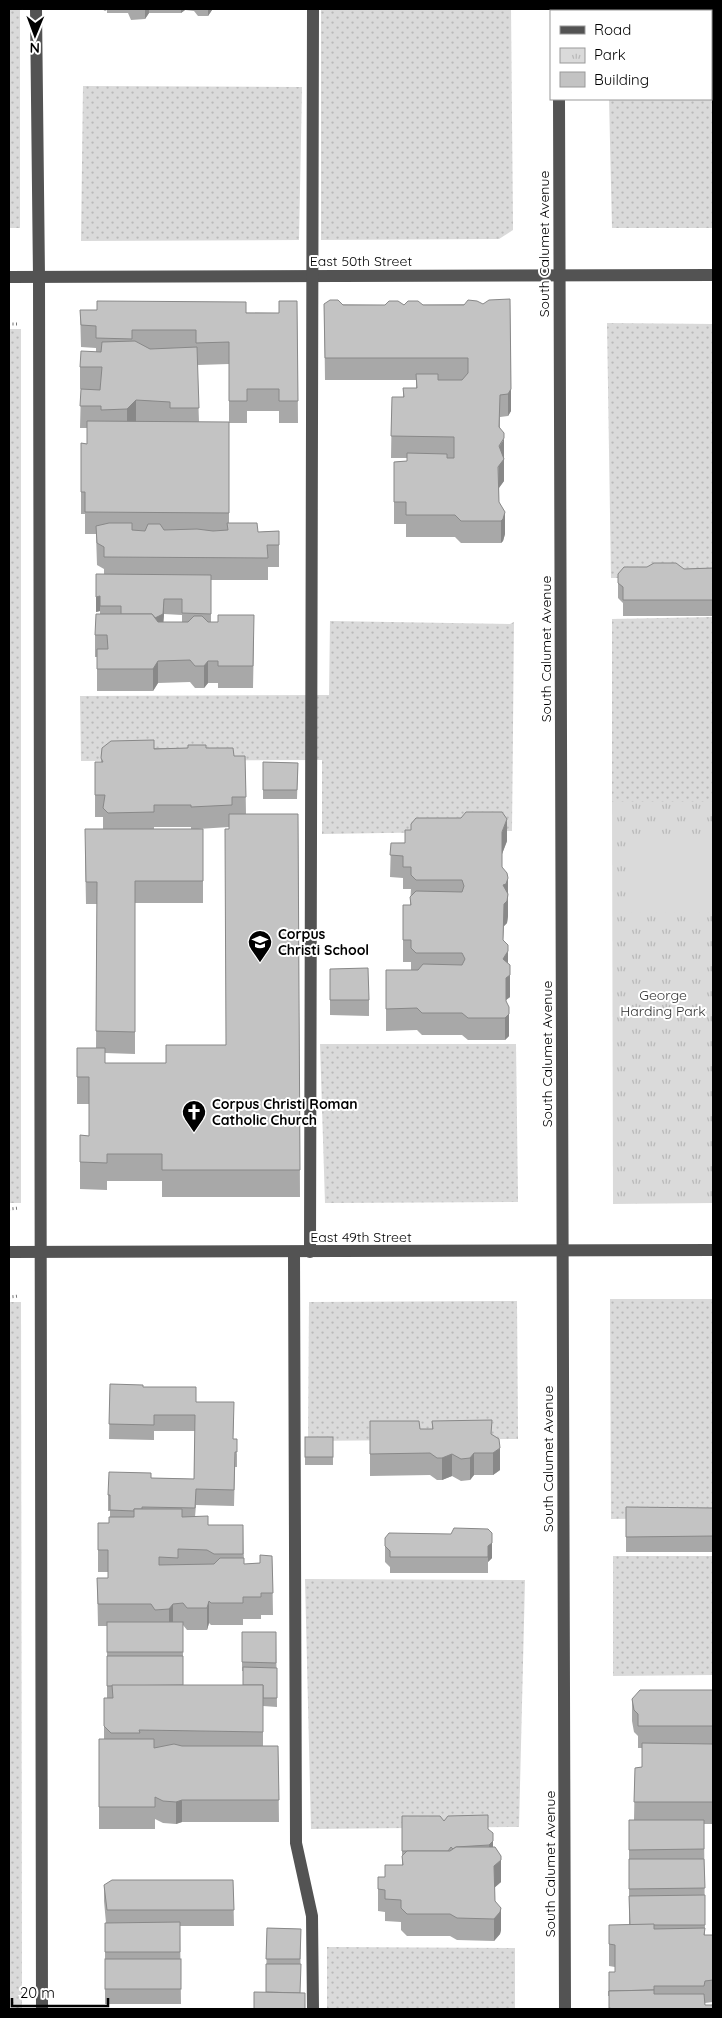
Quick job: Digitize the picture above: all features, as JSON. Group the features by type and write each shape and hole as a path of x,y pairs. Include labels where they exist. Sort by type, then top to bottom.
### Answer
{"street":[{"path":"36,9 40,277 42,2009"},
{"path":"310,1252 313,9"},
{"name":"South Calumet Avenue","path":"559,100 565,2009"},
{"name":"East 50th Street","path":"9,277 713,275"},
{"name":"East 49th Street","path":"9,1252 713,1250"},
{"path":"294,1252 296,1843 312,1916 313,2009"}],"path":[{"path":"9,1296 22,1296"}],"green space":[{"path":"9,9 20,9 20,228 9,228"},
{"path":"321,9 511,9 513,230 499,239 321,240"},
{"path":"83,86 302,87 299,240 81,241"},
{"path":"713,89 713,228 612,228 609,100 712,100"},
{"path":"607,323 713,324 713,578 611,578"},
{"path":"9,329 21,329 21,1203 9,1203"},
{"path":"713,617 713,802 612,802 612,619"},
{"path":"330,621 510,624 514,622 512,831 322,834 322,760 81,761 80,696 329,695"},
{"name":"George Harding Park","path":"612,802 713,802 713,1203 613,1204"},
{"path":"627,841 713,841 713,912 627,913"},
{"path":"320,1044 516,1044 518,1202 325,1203"},
{"path":"610,1299 713,1299 713,1518 611,1519"},
{"path":"517,1301 518,1439 308,1441 309,1302"},
{"path":"9,1302 21,1302 22,2009 9,2009"},
{"path":"613,1556 713,1556 713,1675 613,1676"},
{"path":"305,1579 525,1580 519,1827 311,1829"},
{"path":"327,1947 515,1948 515,2009 327,2009"}],"building":[{"path":"612,9 708,9 708,10"},
{"path":"510,299 511,389 508,394 500,395 499,427 504,433 504,438 499,446 504,459 498,467 499,502 505,512 503,519 501,521 461,521 455,515 406,515 406,502 394,502 394,462 407,461 407,453 447,454 447,458 454,458 454,437 391,436 392,397 404,397 403,388 417,388 416,374 438,374 438,380 462,380 468,373 468,358 325,358 324,304 330,300 338,300 343,305 385,305 389,301 398,301 404,305 408,301 418,301 423,305 464,305 468,300 483,304 489,300"},
{"path":"97,301 246,302 246,313 279,313 279,301 297,301 298,401 279,401 279,389 247,389 247,401 229,401 229,342 196,343 196,330 132,330 132,339 96,338 96,326 81,325 80,310 97,310"},
{"path":"135,341 150,349 197,347 199,408 170,408 170,402 136,400 127,409 101,410 101,406 80,406 81,389 100,390 102,367 80,367 81,351 101,352 102,342"},
{"path":"87,421 229,422 229,513 85,512 85,492 81,492 81,443 87,444"},
{"path":"109,523 132,523 132,530 145,531 148,524 160,524 164,530 197,529 213,531 228,530 227,523 257,523 258,532 279,531 279,545 267,545 268,558 104,557 104,547 97,543 96,526"},
{"path":"654,563 676,563 684,569 713,568 713,600 623,600 623,587 618,583 618,574 624,567 647,567"},
{"path":"96,574 211,575 211,614 182,613 182,599 164,599 163,614 155,618 152,614 121,614 121,606 100,606 100,596 96,597"},
{"path":"96,614 152,614 158,622 188,622 194,616 202,616 208,622 218,622 218,615 254,615 253,666 218,666 218,661 208,661 204,666 195,666 190,660 158,661 153,669 97,669 97,649 108,649 107,635 95,635"},
{"path":"154,740 154,749 188,748 188,745 206,745 206,748 233,748 234,756 245,756 246,797 232,797 232,805 191,807 191,805 154,805 154,812 108,813 103,808 105,795 95,795 95,762 103,762 101,758 102,748 111,741"},
{"path":"263,762 298,763 297,790 263,790"},
{"path":"466,812 502,812 507,819 502,832 502,867 507,873 508,878 506,884 503,885 508,894 507,901 504,904 503,940 508,945 508,951 503,959 510,965 510,975 506,978 506,1001 509,1007 509,1014 505,1018 468,1018 462,1013 422,1013 417,1008 386,1009 386,970 418,970 423,964 462,965 465,959 462,953 416,953 411,948 411,940 403,940 403,905 411,905 410,897 416,891 462,892 464,886 462,880 416,880 411,875 411,867 403,867 403,856 390,855 391,843 405,843 405,830 411,830 411,824 416,818 461,818"},
{"path":"229,814 298,814 300,1170 162,1170 162,1154 107,1154 107,1163 80,1162 80,1135 89,1136 89,1077 77,1077 77,1048 105,1048 105,1063 166,1063 166,1045 226,1045 225,829 229,829"},
{"path":"85,829 203,829 203,881 135,881 135,1032 96,1031 97,882 86,882"},
{"path":"368,968 369,1000 330,1000 330,969"},
{"path":"110,1384 143,1385 143,1387 196,1387 196,1402 234,1402 233,1439 237,1439 237,1452 235,1452 234,1490 196,1489 195,1508 142,1507 142,1509 134,1509 134,1511 110,1510 110,1495 108,1495 109,1472 151,1473 151,1478 194,1479 195,1415 154,1415 154,1425 109,1424"},
{"path":"492,1420 491,1434 499,1439 500,1448 493,1453 474,1453 470,1458 461,1459 452,1454 437,1458 430,1453 370,1454 370,1421 419,1421 420,1429 433,1429 432,1421"},
{"path":"305,1437 333,1437 333,1457 305,1457"},
{"path":"626,1507 713,1508 713,1536 626,1537"},
{"path":"134,1509 182,1509 182,1517 208,1516 208,1525 243,1525 243,1554 214,1554 207,1550 178,1549 178,1558 159,1557 159,1565 214,1564 220,1558 244,1558 244,1564 260,1563 260,1555 272,1556 273,1593 261,1593 261,1597 243,1597 243,1603 211,1603 209,1601 207,1608 187,1608 183,1603 173,1604 169,1609 155,1610 151,1604 98,1604 97,1578 108,1578 108,1550 98,1550 98,1523 109,1523 109,1517 134,1517"},
{"path":"454,1528 488,1529 492,1533 492,1543 488,1546 488,1557 390,1557 390,1551 385,1546 385,1538 389,1533 451,1534"},
{"path":"107,1622 183,1622 183,1652 107,1652"},
{"path":"242,1632 276,1632 276,1663 242,1662"},
{"path":"107,1656 183,1656 183,1685 107,1686"},
{"path":"243,1667 277,1668 277,1698 263,1698 263,1685 243,1685"},
{"path":"112,1685 263,1685 263,1732 139,1730 140,1733 111,1733 104,1726 104,1698 113,1698"},
{"path":"640,1690 713,1690 713,1726 638,1726 638,1714 634,1710 632,1699"},
{"path":"99,1739 154,1739 154,1748 174,1744 182,1746 278,1746 279,1800 182,1800 176,1802 163,1801 155,1797 155,1807 99,1807"},
{"path":"642,1743 713,1744 713,1802 634,1802 635,1768 642,1767"},
{"path":"488,1815 488,1829 493,1833 493,1841 489,1845 456,1847 453,1849 451,1847 448,1851 402,1851 402,1816 440,1816 444,1821 448,1816"},
{"path":"629,1820 704,1820 704,1849 629,1850"},
{"path":"456,1847 495,1847 501,1856 501,1860 494,1866 495,1901 501,1908 494,1919 457,1918 450,1914 407,1914 401,1908 401,1900 385,1899 385,1890 378,1889 378,1877 385,1877 385,1865 403,1865 402,1856 407,1851 450,1851"},
{"path":"629,1859 704,1859 705,1888 629,1889"},
{"path":"112,1880 233,1880 234,1910 107,1910 104,1885"},
{"path":"705,1895 705,1925 630,1925 629,1896"},
{"path":"180,1922 180,1952 105,1952 105,1923"},
{"path":"654,1924 654,1929 705,1928 704,1935 713,1935 713,1980 705,1981 704,1986 654,1986 654,1990 609,1991 609,1972 615,1972 615,1945 609,1944 609,1925"},
{"path":"267,1928 301,1929 300,1959 266,1959"},
{"path":"105,1959 181,1959 181,1989 105,1989"},
{"path":"266,1964 301,1964 300,1993 266,1992"},
{"path":"654,1990 654,1994 704,1994 705,2005 713,2005 713,2009 609,2008 609,1991"},
{"path":"254,1992 305,1993 305,2009 254,2009"}],"place":[{"name":"Corpus Christi School","path":"260,963"},
{"name":"Corpus Christi Roman Catholic Church","path":"194,1133"}]}
